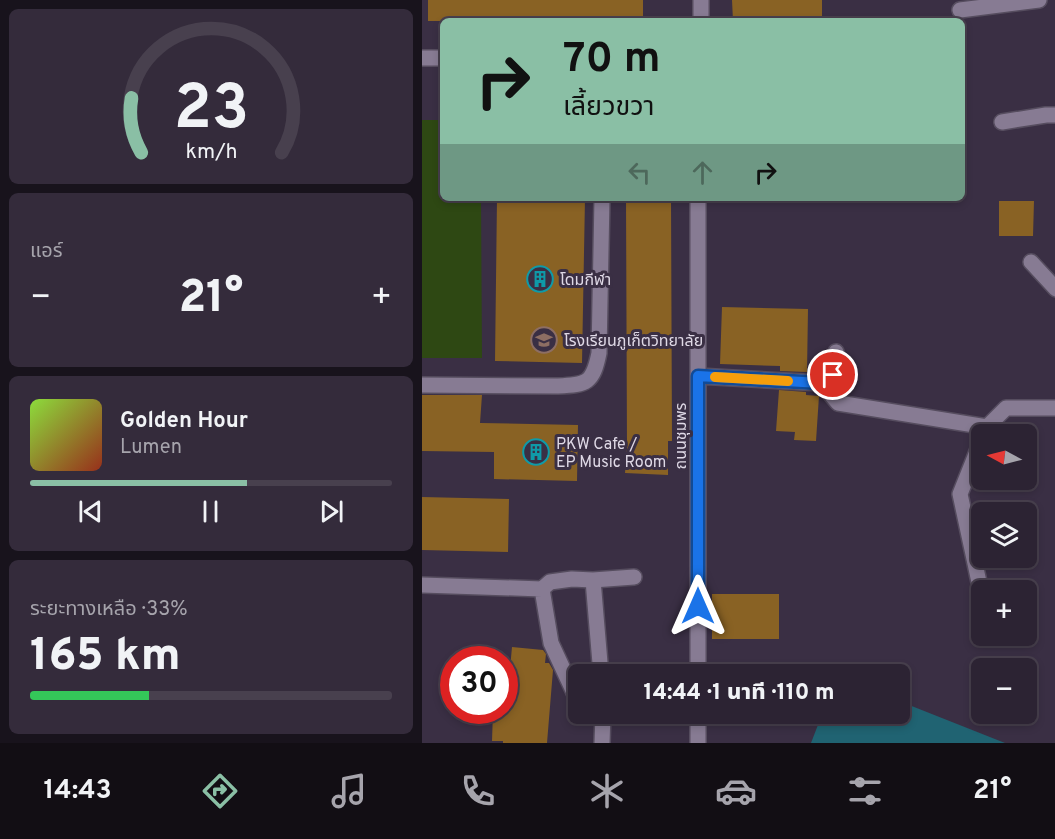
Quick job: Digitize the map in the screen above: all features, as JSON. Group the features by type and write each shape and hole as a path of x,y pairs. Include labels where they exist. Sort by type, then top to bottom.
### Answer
{"street":[{"path":"701,0 701,18"},
{"path":"959,10 1040,0"},
{"path":"422,58 440,58"},
{"path":"1002,122 1055,115"},
{"path":"422,385 558,386 578,385 589,380 596,370 599,353 602,201"},
{"name":"ถนนชุมพร","path":"698,201 698,664"},
{"path":"1031,262 1055,290"},
{"path":"698,376 821,383 833,375 836,352"},
{"path":"821,383 839,403 971,431"},
{"path":"992,424 1006,408 1055,408"},
{"path":"971,466 960,494 979,580"},
{"path":"422,585 542,590 550,582 634,577"},
{"path":"593,580 600,664"},
{"path":"542,590 551,643 568,680"},
{"path":"602,724 602,743"},
{"path":"698,724 698,743"}],"green space":[{"path":"422,120 440,120 440,201 481,201 482,358 422,358"}],"water":[{"path":"910,705 1005,743 811,743 818,724 910,724"}],"building":[{"path":"428,0 643,0 643,18 440,18 440,21 428,21"},
{"path":"732,0 822,0 822,18 733,18"},
{"name":"โดมกีฬา","path":"497,201 585,201 582,363 495,361"},
{"path":"626,201 671,201 672,441 668,441 668,475 625,473 627,447"},
{"path":"999,201 1034,201 1033,236 999,236"},
{"path":"722,307 808,309 807,372 780,371 780,366 720,364"},
{"path":"779,390 806,392 806,395 819,396 816,441 794,440 795,432 776,431"},
{"path":"422,395 482,395 480,423 578,425 577,481 494,479 494,452 422,451"},
{"path":"422,497 509,499 508,552 422,550"},
{"path":"712,594 779,594 779,639 712,639"},
{"path":"518,648 543,650 546,654 545,663 549,663 553,670 547,743 492,741 493,724 518,724"}],"slow traffic":[{"path":"715,377 788,381"}],"place":[{"name":"โดมกีฬา","path":"540,279"},
{"name":"โรงเรียนภูเก็ตวิทยาลัย","path":"544,340"},
{"name":"PKW Cafe / EP Music Room","path":"536,452"}],"route":[{"path":"698,606 698,376 821,383 833,375"}]}
